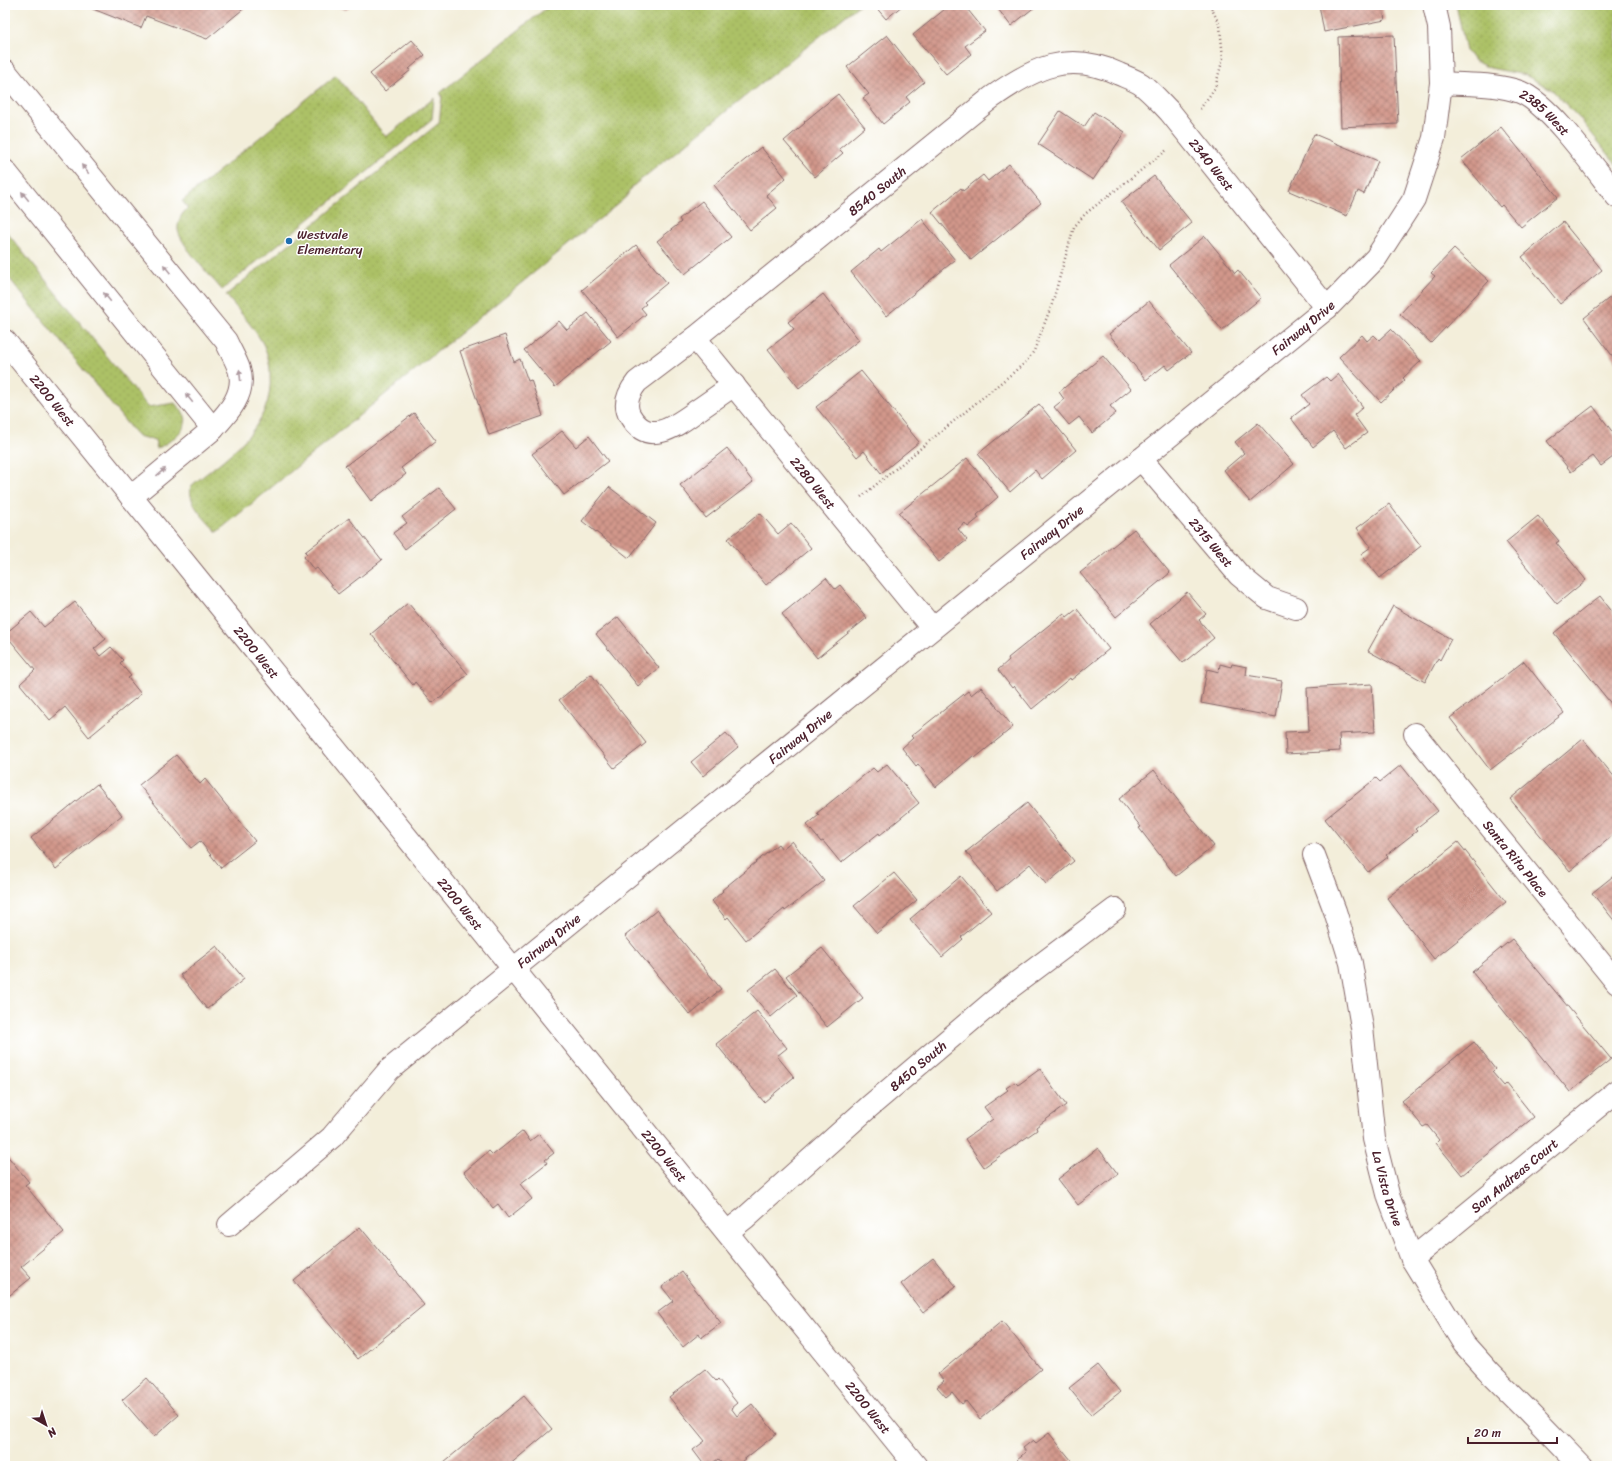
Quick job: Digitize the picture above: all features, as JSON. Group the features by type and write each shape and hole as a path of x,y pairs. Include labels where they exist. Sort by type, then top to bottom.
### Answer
{"street":[{"name":"Fairway Drive","path":"228,1225 332,1137 389,1070 1141,458 1328,308 1376,258 1414,199 1434,138 1441,83 1439,27 1434,5"},
{"name":"2340 West","path":"1069,62 1105,67 1141,84 1170,112 1328,308"},
{"name":"8540 South","path":"734,385 679,424 668,430 656,433 645,430 634,423 628,412 627,401 630,391 637,382 695,338 991,98 1016,81 1041,68 1069,62"},
{"path":"5,71 226,341 240,370 241,388 226,416 213,429 131,497"},
{"name":"2385 West","path":"1441,83 1488,86 1520,92 1540,106 1555,120 1617,197"},
{"path":"5,171 213,429"},
{"name":"2280 West","path":"695,338 932,628"},
{"name":"2200 West","path":"5,341 916,1466"},
{"name":"2315 West","path":"1141,458 1239,575 1267,598 1296,608"},
{"name":"Santa Rita Place","path":"1415,734 1617,982"},
{"name":"La Vista Drive","path":"1314,855 1335,911 1351,963 1362,1027 1374,1140 1389,1198 1412,1259 1464,1344 1580,1466"},
{"name":"8450 South","path":"727,1232 745,1218 870,1106 1007,990 1116,909"},
{"name":"San Andreas Court","path":"1412,1259 1617,1092"}],"path":[{"path":"1199,111 1215,88 1223,58 1220,26 1210,5"},
{"path":"840,514 1025,363 1034,351 1052,304 1074,227 1084,214 1168,149"}],"green space":[{"path":"550,5 859,5 633,186 626,197 613,208 217,532 198,511 192,499 191,486 220,463 246,439 257,425 265,410 269,393 270,374 268,357 262,342 226,295 439,123 442,96 440,93"},
{"path":"1456,5 1617,5 1617,165 1580,119 1551,89 1525,75 1490,68 1474,61 1466,50"},
{"path":"336,75 386,137 434,98 432,119 222,290 197,260 180,236 178,230 179,220 188,208 182,201"},
{"path":"5,230 148,407 175,403 182,411 186,421 177,436 157,449 155,440 137,436 5,273"}],"building":[{"path":"83,5 248,5 207,39 146,16 141,28"},
{"path":"333,5 352,5 346,10"},
{"path":"874,5 903,5 886,19"},
{"path":"950,5 964,5 985,31 965,46 971,54 946,74 913,35"},
{"path":"995,5 1037,5 1011,26"},
{"path":"1319,5 1382,5 1385,20 1324,32"},
{"path":"887,35 924,82 906,97 910,102 883,124 863,98 869,94 847,67"},
{"path":"1394,35 1398,124 1341,127 1338,37"},
{"path":"412,40 425,55 409,69 411,70 385,91 370,74"},
{"path":"838,94 865,127 839,149 843,153 815,177 784,141 805,123 804,122"},
{"path":"1060,111 1084,127 1094,112 1125,132 1093,180 1038,144"},
{"path":"1501,127 1558,197 1521,227 1502,205 1500,207 1461,159"},
{"path":"1314,134 1378,161 1364,194 1358,191 1347,216 1289,191"},
{"path":"761,147 786,178 766,195 777,208 750,230 714,185"},
{"path":"1009,164 1041,203 971,260 932,212 961,188 963,191 983,175 988,181"},
{"path":"1154,176 1192,223 1159,250 1121,202"},
{"path":"702,201 731,237 685,274 657,241 681,222 679,219"},
{"path":"922,219 955,260 886,316 851,272 879,249 881,252"},
{"path":"1563,222 1602,270 1560,304 1522,257"},
{"path":"1205,236 1235,273 1238,270 1261,298 1222,330 1169,265"},
{"path":"636,245 667,283 644,302 646,304 641,308 646,314 618,337 605,320 606,319 582,290"},
{"path":"1454,249 1489,281 1431,343 1400,314 1435,276 1431,273"},
{"path":"1617,292 1617,362 1584,318"},
{"path":"823,294 859,340 799,388 768,349 794,329 788,322"},
{"path":"1149,301 1191,353 1169,370 1165,365 1146,380 1109,334"},
{"path":"588,313 611,341 555,387 524,350 559,321 567,330"},
{"path":"1391,329 1421,361 1403,378 1405,380 1381,402 1339,357 1362,335 1367,341 1374,335 1379,340"},
{"path":"505,335 514,362 520,359 528,381 531,380 543,416 489,435 460,351"},
{"path":"1103,356 1131,389 1110,406 1116,413 1092,433 1079,417 1069,425 1054,407 1064,399 1059,392"},
{"path":"861,371 919,442 881,473 864,451 857,457 816,407"},
{"path":"1338,374 1363,407 1354,415 1367,433 1346,448 1333,431 1313,447 1291,418 1309,404 1302,395 1326,377 1330,381"},
{"path":"1039,404 1076,450 1042,479 1035,470 1010,492 978,454"},
{"path":"1593,406 1617,438 1617,454 1601,466 1593,456 1571,472 1547,441"},
{"path":"414,413 436,441 401,468 406,474 371,501 345,466"},
{"path":"1258,423 1294,464 1250,502 1224,470 1244,453 1235,442"},
{"path":"562,431 576,447 589,436 608,461 564,495 532,454"},
{"path":"727,448 753,482 706,518 680,485"},
{"path":"967,458 998,497 977,515 979,518 968,527 965,523 958,529 967,540 939,562 899,513"},
{"path":"609,487 656,523 629,558 582,521"},
{"path":"439,488 456,509 405,549 393,533 407,523 402,517"},
{"path":"1389,504 1421,546 1380,578 1361,554 1371,547 1357,528"},
{"path":"760,513 778,534 791,523 811,548 766,585 728,539"},
{"path":"1538,516 1559,541 1556,543 1586,580 1557,604 1506,542"},
{"path":"349,518 382,560 338,594 317,568 314,570 304,557 307,554 305,552"},
{"path":"1134,529 1170,573 1116,617 1080,573"},
{"path":"826,578 835,589 840,585 867,618 817,658 782,614"},
{"path":"1187,592 1206,614 1199,620 1214,638 1183,663 1150,624"},
{"path":"1600,596 1617,618 1617,711 1554,633"},
{"path":"75,602 106,639 94,649 100,656 111,647 123,660 120,663 131,676 128,678 141,694 89,737 65,707 50,720 20,684 35,670 5,634 31,612 44,627"},
{"path":"408,603 468,674 433,703 415,682 413,685 371,634"},
{"path":"1393,606 1451,639 1440,660 1438,658 1425,682 1368,651"},
{"path":"1077,609 1109,649 1032,709 1014,686 1012,688 998,670 1009,660 1008,658 1064,613 1067,617"},
{"path":"618,617 659,668 638,686 596,634"},
{"path":"1524,661 1564,713 1490,770 1450,718"},
{"path":"1220,664 1231,667 1232,664 1247,667 1246,675 1282,681 1276,717 1201,703 1207,669 1219,672"},
{"path":"591,674 646,743 614,768 559,700"},
{"path":"1372,684 1375,732 1339,734 1340,751 1286,754 1285,732 1309,731 1307,688"},
{"path":"981,687 1013,727 975,758 973,756 936,787 918,764 916,766 902,748 913,738 911,736 968,691 971,695"},
{"path":"726,733 738,747 703,776 691,762"},
{"path":"1583,739 1617,780 1617,832 1570,871 1510,799"},
{"path":"176,755 200,784 205,779 255,841 221,868 200,841 191,848 139,785"},
{"path":"887,764 919,803 880,835 879,833 841,863 823,841 821,842 807,825 819,815 817,813 873,768 877,772"},
{"path":"1401,765 1438,811 1415,829 1417,831 1386,855 1388,857 1368,872 1325,819 1376,778 1380,782"},
{"path":"1154,770 1214,846 1176,876 1119,799"},
{"path":"97,784 122,815 56,869 31,838"},
{"path":"1027,803 1074,861 1046,884 1030,864 997,891 966,852"},
{"path":"792,841 824,881 785,911 784,909 746,940 728,917 726,919 712,901 723,891 722,890 778,844 782,849"},
{"path":"1458,842 1506,902 1434,959 1387,898"},
{"path":"894,873 917,900 877,933 854,906"},
{"path":"1617,873 1617,924 1592,893"},
{"path":"961,876 991,912 961,937 963,939 942,957 910,919"},
{"path":"657,910 721,989 690,1015 625,936"},
{"path":"1512,939 1611,1059 1570,1092 1472,972"},
{"path":"217,946 244,979 207,1009 180,975"},
{"path":"822,948 863,998 827,1027 786,976"},
{"path":"775,969 797,995 771,1017 748,990"},
{"path":"757,1011 787,1048 777,1056 794,1077 764,1102 716,1044"},
{"path":"1474,1042 1495,1069 1492,1072 1504,1086 1507,1083 1534,1117 1462,1175 1436,1143 1439,1140 1427,1125 1423,1127 1402,1101"},
{"path":"1040,1069 1066,1105 1036,1127 1037,1130 984,1167 965,1139 993,1119 984,1107 1008,1090 1006,1088 1015,1082 1018,1085"},
{"path":"523,1131 530,1141 539,1134 554,1153 545,1160 547,1163 520,1184 532,1199 508,1218 498,1204 493,1208 464,1172 489,1151 493,1155"},
{"path":"1098,1148 1118,1174 1078,1205 1058,1179"},
{"path":"5,1153 29,1182 25,1185 64,1232 21,1267 31,1278 5,1299"},
{"path":"360,1227 424,1305 358,1359 294,1281"},
{"path":"933,1258 956,1286 923,1313 901,1284"},
{"path":"682,1272 721,1323 701,1338 699,1334 683,1347 657,1313 673,1301 662,1287"},
{"path":"1002,1321 1041,1369 980,1419 966,1401 962,1404 952,1392 946,1397 937,1387 944,1381 938,1374"},
{"path":"1098,1365 1120,1392 1091,1415 1069,1388"},
{"path":"705,1369 716,1381 718,1379 737,1403 731,1408 737,1416 752,1404 776,1434 736,1466 724,1466 718,1459 709,1466 705,1466 693,1450 705,1441 669,1397"},
{"path":"147,1378 179,1415 154,1437 122,1400"},
{"path":"524,1396 552,1429 508,1466 447,1466 444,1462"},
{"path":"1049,1433 1076,1466 1023,1466 1017,1459 1026,1452 1023,1448 1033,1440 1036,1443"}],"place":[{"name":"Westvale Elementary","path":"289,241"}]}
